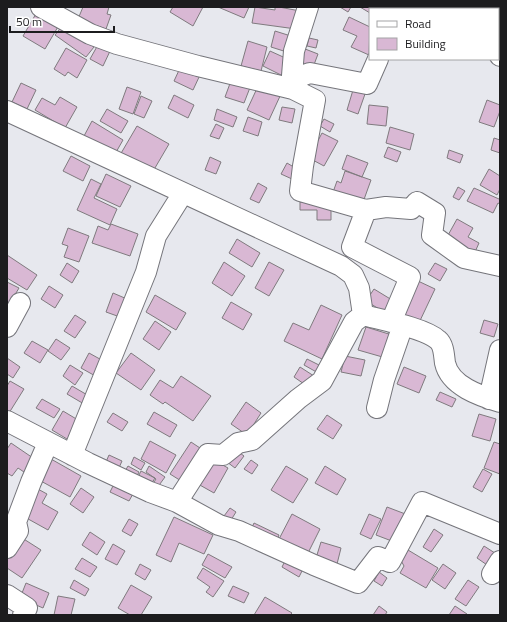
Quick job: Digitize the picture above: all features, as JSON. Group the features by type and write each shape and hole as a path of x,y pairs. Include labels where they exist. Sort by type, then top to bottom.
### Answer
{"street":[{"path":"41,7 90,34 117,44 292,89 315,100 300,190 366,210 386,207 411,209 417,202 435,213 432,235 464,258 500,266"},
{"path":"292,89 294,51 308,7"},
{"path":"499,32 500,56"},
{"path":"292,89 301,76 310,73 367,84 378,60"},
{"path":"7,111 341,266 353,275 359,288 363,315"},
{"path":"72,456 146,272 156,236 183,193"},
{"path":"366,210 352,247 410,277 377,408"},
{"path":"7,327 20,303"},
{"path":"363,315 419,330 439,341 442,346 446,366 451,377 463,387 495,400 500,350"},
{"path":"177,502 208,454 223,455 238,443 252,440 298,399 322,381 354,322 363,315"},
{"path":"7,421 72,456 150,492 177,502 219,525 239,531 358,583 378,557 390,562 422,502 500,534"},
{"path":"7,548 18,531 16,522 48,443"},
{"path":"7,595 27,608 23,615"}],"building":[{"path":"83,7 109,7 107,14 111,15 106,29 78,19"},
{"path":"173,7 203,7 193,26 170,12"},
{"path":"218,7 249,7 244,18"},
{"path":"255,7 275,10 275,7 279,7 300,11 296,29 252,23"},
{"path":"340,7 351,7 348,12"},
{"path":"360,7 375,7 369,8 369,12"},
{"path":"37,12 59,25 45,49 23,36"},
{"path":"349,17 369,27 369,55 351,47 357,36 343,30"},
{"path":"63,25 94,47 86,57 55,35"},
{"path":"275,31 294,37 290,53 271,47"},
{"path":"309,38 318,40 316,48 307,46"},
{"path":"248,41 267,47 261,71 241,66"},
{"path":"99,43 111,49 103,66 90,59"},
{"path":"300,47 318,54 312,70 294,63"},
{"path":"66,48 87,60 77,78 68,72 65,76 54,69"},
{"path":"270,51 292,61 285,77 263,66"},
{"path":"181,66 200,75 193,90 174,81"},
{"path":"232,78 251,85 244,103 225,97"},
{"path":"21,83 36,90 27,109 12,102"},
{"path":"259,84 281,94 269,120 247,110"},
{"path":"127,87 141,92 133,114 119,109"},
{"path":"353,90 365,94 358,114 347,110"},
{"path":"174,95 194,105 188,118 168,108"},
{"path":"141,96 152,101 144,118 134,114"},
{"path":"60,97 77,107 65,128 35,110 42,98 55,105"},
{"path":"487,100 500,105 500,111 494,127 479,122"},
{"path":"369,105 388,107 386,126 367,124"},
{"path":"282,107 295,109 292,123 279,120"},
{"path":"107,109 128,121 121,133 100,121"},
{"path":"217,109 237,117 233,127 214,120"},
{"path":"248,117 262,122 258,136 243,131"},
{"path":"324,119 334,124 330,132 320,126"},
{"path":"92,121 123,140 115,154 84,136"},
{"path":"216,124 224,128 219,139 210,136"},
{"path":"137,126 169,144 152,173 120,155"},
{"path":"390,127 414,134 410,150 386,143"},
{"path":"322,133 338,141 324,166 309,158"},
{"path":"494,138 500,140 500,153 491,150"},
{"path":"388,147 401,152 397,162 384,157"},
{"path":"449,150 463,155 460,163 447,158"},
{"path":"347,155 368,163 362,177 342,169"},
{"path":"71,156 90,166 83,181 63,171"},
{"path":"210,157 221,162 216,174 205,170"},
{"path":"287,163 297,169 292,179 281,174"},
{"path":"489,169 500,176 500,189 497,195 480,185"},
{"path":"345,171 371,180 362,205 332,195 337,181 341,183"},
{"path":"106,174 131,186 120,207 96,196"},
{"path":"91,179 101,184 94,198 117,209 110,225 77,210"},
{"path":"258,183 267,188 259,203 250,199"},
{"path":"458,187 465,191 459,200 453,197"},
{"path":"474,188 499,199 500,198 500,204 498,203 493,213 467,201"},
{"path":"331,201 331,220 317,220 317,210 300,210 300,202"},
{"path":"457,219 473,228 468,237 479,243 475,252 447,237"},
{"path":"111,224 138,234 130,256 92,243 98,226 108,230"},
{"path":"68,228 89,236 79,262 64,257 68,246 62,244"},
{"path":"237,239 260,253 252,267 229,253"},
{"path":"7,255 37,275 27,290 7,278"},
{"path":"224,262 245,276 232,296 212,283"},
{"path":"269,262 284,270 269,296 255,288"},
{"path":"67,263 79,271 72,283 60,275"},
{"path":"435,263 447,269 440,281 428,274"},
{"path":"418,281 435,289 417,327 400,319"},
{"path":"7,282 19,288 7,308"},
{"path":"49,286 63,295 55,308 41,299"},
{"path":"374,289 392,300 384,312 366,301"},
{"path":"113,293 127,299 120,317 106,312"},
{"path":"155,295 186,313 176,330 146,312"},
{"path":"231,302 252,314 243,330 222,318"},
{"path":"321,305 342,315 322,359 284,341 293,323 309,330"},
{"path":"75,315 86,322 75,338 64,331"},
{"path":"484,320 498,324 494,337 480,333"},
{"path":"155,321 171,332 159,350 143,339"},
{"path":"366,327 392,335 386,358 358,350"},
{"path":"56,339 70,348 61,360 48,351"},
{"path":"32,341 48,350 40,363 24,353"},
{"path":"89,353 107,363 99,378 81,368"},
{"path":"131,353 155,370 141,390 116,373"},
{"path":"345,356 365,360 361,376 341,372"},
{"path":"7,358 20,367 13,378 7,374"},
{"path":"307,359 323,367 320,374 304,365"},
{"path":"70,365 83,373 75,385 63,376"},
{"path":"300,367 314,376 307,386 294,377"},
{"path":"404,367 426,376 419,393 397,384"},
{"path":"181,376 211,396 193,421 165,402 163,404 150,395 160,380 173,388"},
{"path":"10,381 24,389 9,413 7,412 7,386"},
{"path":"72,386 89,396 84,404 67,394"},
{"path":"440,392 456,399 452,407 436,400"},
{"path":"42,399 60,409 54,418 36,408"},
{"path":"246,402 261,413 247,435 231,424"},
{"path":"63,411 83,423 72,442 52,430"},
{"path":"154,412 177,425 170,437 147,424"},
{"path":"113,413 128,422 122,431 107,422"},
{"path":"479,414 496,419 490,441 472,436"},
{"path":"327,415 342,425 333,439 317,429"},
{"path":"150,441 176,455 166,473 141,459"},
{"path":"191,442 206,452 186,484 170,474"},
{"path":"494,442 500,444 500,474 484,468"},
{"path":"11,443 33,458 24,472 18,468 12,476 7,473 7,449"},
{"path":"236,450 244,456 235,468 227,462"},
{"path":"109,455 122,461 118,470 105,464"},
{"path":"134,457 145,463 141,470 131,464"},
{"path":"51,459 81,476 70,497 39,480"},
{"path":"212,459 228,468 214,493 198,484"},
{"path":"251,460 258,465 252,474 244,469"},
{"path":"128,466 139,472 135,480 124,473"},
{"path":"149,466 165,477 157,488 152,485 156,479 146,472"},
{"path":"286,466 308,479 293,503 271,490"},
{"path":"325,466 346,479 337,495 315,483"},
{"path":"483,469 492,474 482,492 473,487"},
{"path":"141,471 155,478 150,486 137,479"},
{"path":"115,482 134,492 129,501 110,492"},
{"path":"36,488 47,494 42,503 58,512 48,530 21,515"},
{"path":"81,488 94,497 83,513 70,504"},
{"path":"387,507 408,515 397,543 376,535"},
{"path":"230,508 236,512 231,520 224,516"},
{"path":"292,514 320,529 307,555 278,541"},
{"path":"369,514 381,519 371,539 360,534"},
{"path":"174,517 213,535 204,554 179,543 171,562 156,555"},
{"path":"129,519 138,524 131,536 122,531"},
{"path":"254,523 279,535 274,546 249,534"},
{"path":"434,529 443,535 431,552 423,547"},
{"path":"90,532 105,542 97,555 82,545"},
{"path":"19,536 41,550 22,578 7,568 7,554"},
{"path":"321,542 341,548 337,564 316,558"},
{"path":"113,544 125,551 117,565 105,559"},
{"path":"484,546 498,555 490,567 477,558"},
{"path":"403,547 438,568 426,588 400,573 404,566 398,555"},
{"path":"208,554 232,567 225,578 202,565"},
{"path":"82,558 97,567 90,577 75,569"},
{"path":"285,561 302,571 299,577 282,567"},
{"path":"140,564 151,570 145,580 135,574"},
{"path":"443,564 456,573 445,589 432,580"},
{"path":"203,568 224,581 213,597 206,592 210,587 197,578"},
{"path":"379,572 387,578 382,586 374,581"},
{"path":"74,580 89,589 85,596 70,588"},
{"path":"468,580 479,587 466,606 455,599"},
{"path":"26,583 49,593 43,608 20,598"},
{"path":"131,585 152,597 141,615 130,615 118,608"},
{"path":"233,586 249,593 244,603 228,596"},
{"path":"58,596 75,599 71,615 54,615"},
{"path":"265,597 292,613 290,615 254,615"},
{"path":"379,606 387,612 385,615 373,615"},
{"path":"455,606 467,614 449,615"}]}
